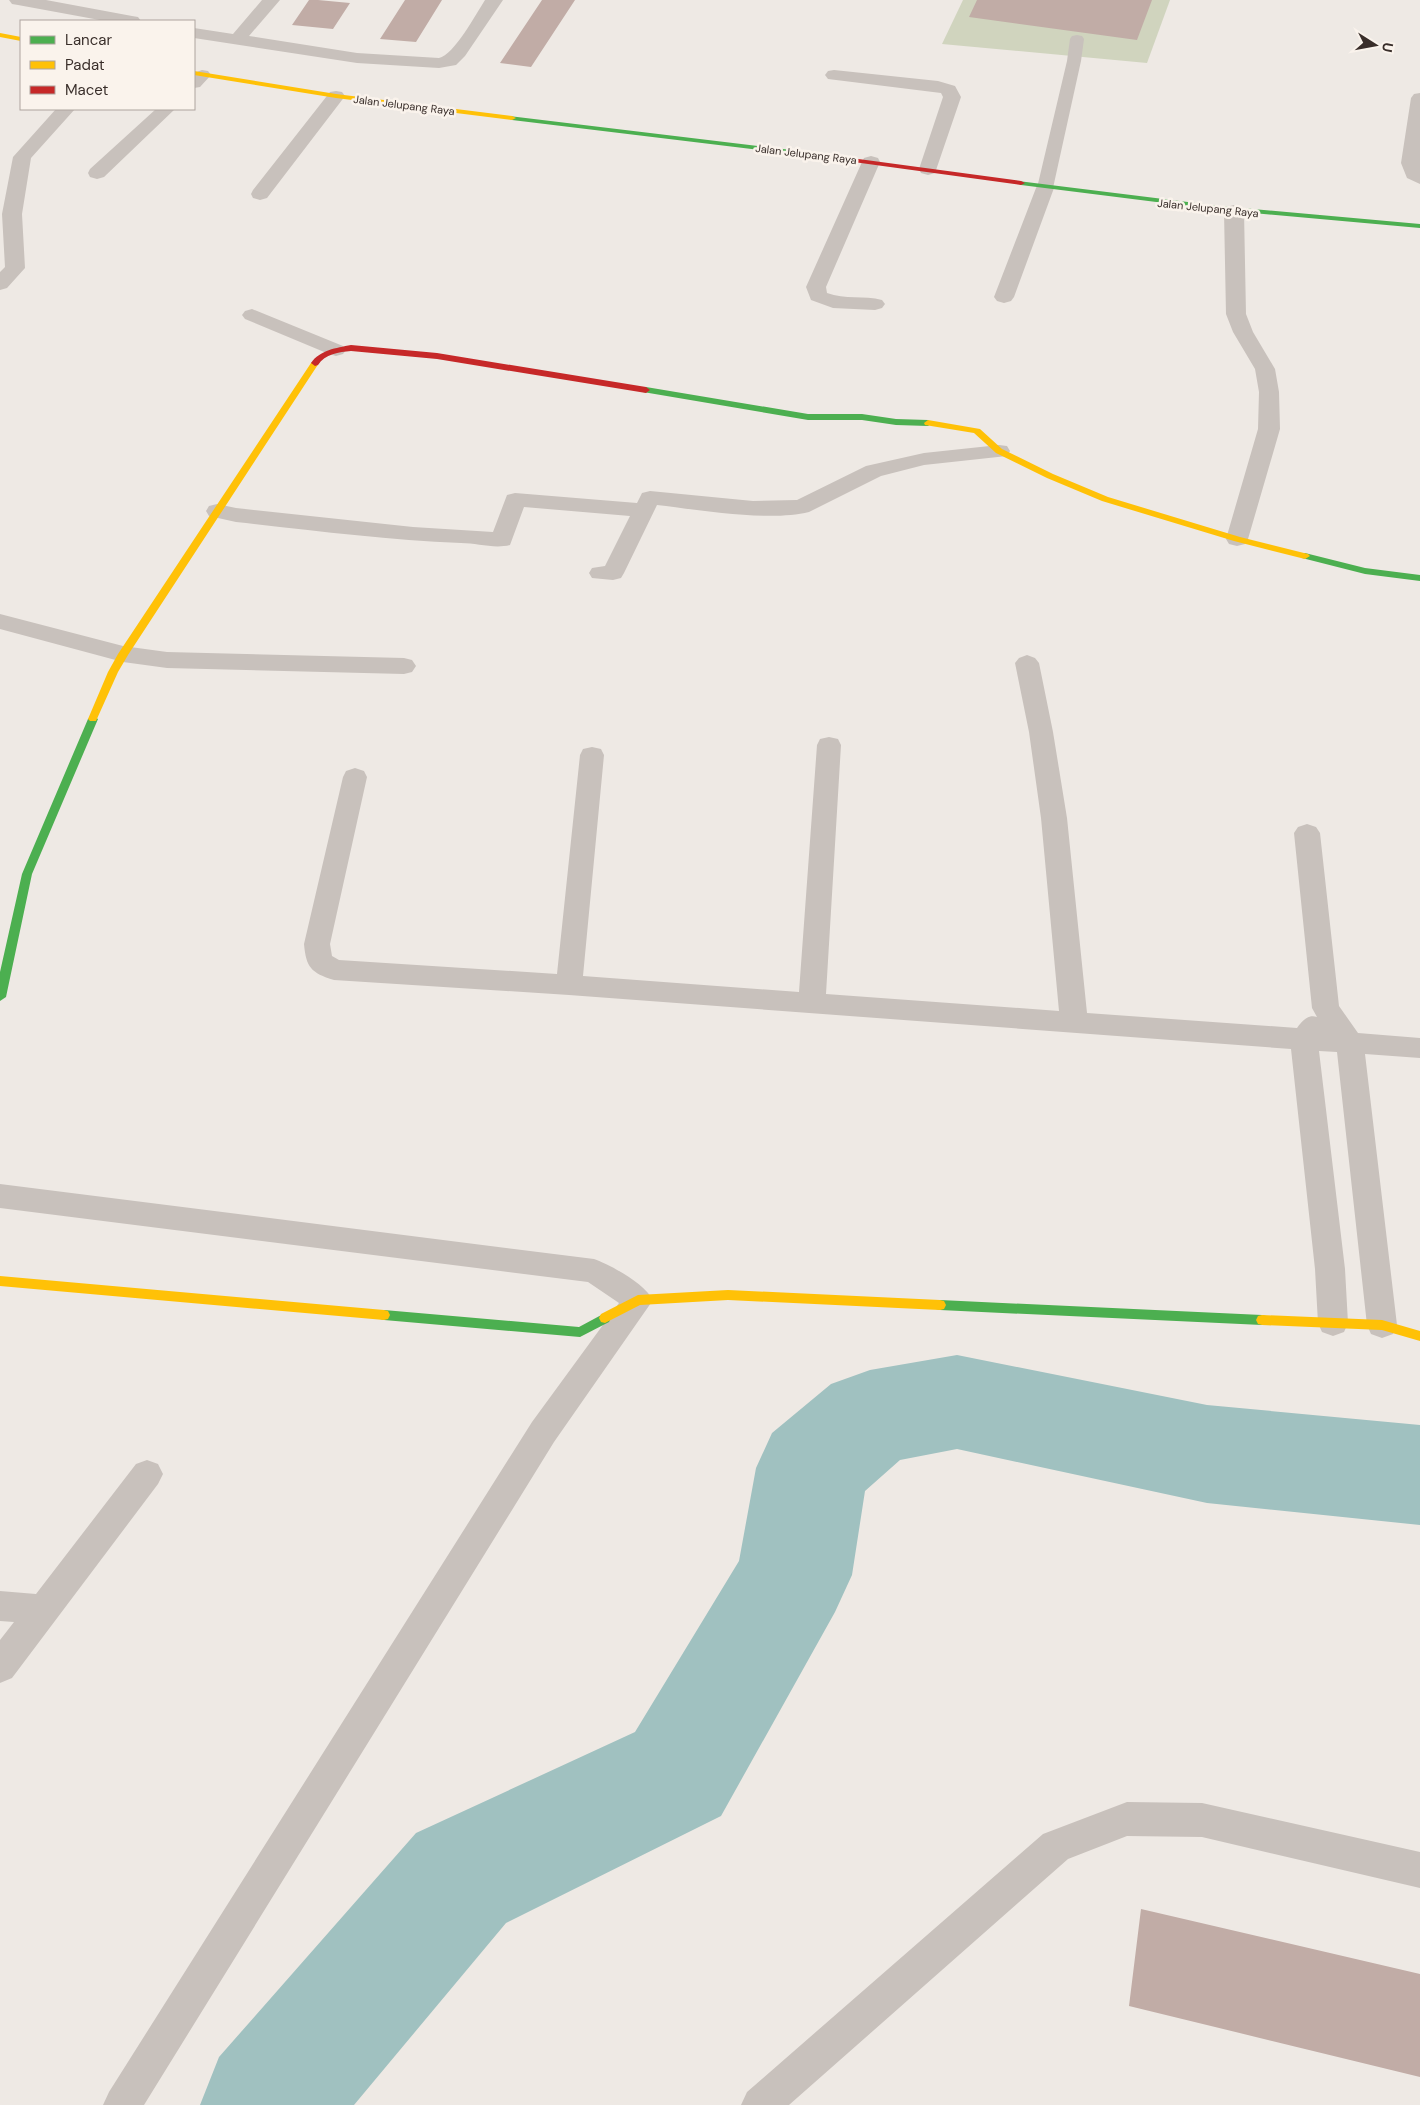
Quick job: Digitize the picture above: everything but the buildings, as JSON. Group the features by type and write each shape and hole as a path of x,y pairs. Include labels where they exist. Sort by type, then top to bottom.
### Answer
{"street":[{"path":"236,40 271,0"},
{"path":"195,33 357,58 426,63 450,61 459,52 494,0"},
{"path":"24,1 127,20"},
{"path":"0,35 20,39"},
{"path":"834,74 938,86 949,90 952,98 928,168"},
{"name":"Jalan Jelupang Raya","path":"197,77 336,96 928,168 1045,188 1234,211 1420,226"},
{"path":"260,194 336,96"},
{"path":"1420,98 1410,163 1414,174 1420,178"},
{"path":"0,284 15,268 12,214 14,157 65,110"},
{"path":"98,174 165,110"},
{"path":"871,162 816,287 818,296 833,302 875,304"},
{"path":"1004,297 1045,188"},
{"path":"1234,211 1236,314 1243,332 1265,369 1269,392 1268,429 1237,539"},
{"path":"252,315 336,350"},
{"path":"0,998 27,874 109,681 123,654 319,357 336,350 351,348 437,356 808,416 862,417 896,422 942,424 977,431 999,451 1050,476 1105,499 1237,539 1364,570 1420,578"},
{"path":"600,573 613,572 650,498 753,508 801,507 874,471 924,459 999,451"},
{"path":"217,511 236,515 404,533 502,540 515,500 644,510"},
{"path":"0,621 123,654 176,660 404,666"},
{"path":"1027,663 1041,732 1054,818 1074,1023"},
{"path":"812,1003 829,745"},
{"path":"569,985 592,755"},
{"path":"355,777 317,944 319,961 334,970 569,985 1420,1048"},
{"path":"1307,832 1326,1008 1350,1043 1382,1325"},
{"path":"1326,1008 1304,1040 1330,1269 1333,1323"},
{"path":"0,1196 594,1271 638,1300"},
{"path":"0,1281 580,1332 638,1300 728,1295 1382,1325 1420,1336"},
{"path":"122,2105 543,1432 638,1300"},
{"path":"0,1667 147,1474"},
{"path":"0,1606 43,1610"},
{"path":"760,2105 1056,1846 1127,1819 1202,1820 1420,1870"}],"lane":[{"path":"1045,188 1074,61 1077,40"}],"green space":[{"path":"963,0 1170,0 1147,63 942,44"}],"waterway":[{"path":"267,2105 461,1878 678,1774 794,1575 812,1468 870,1418 957,1402 1207,1454 1420,1475"}],"traffic: fast":[{"path":"512,118 817,155"},
{"path":"1021,183 1220,208 1420,226"},
{"path":"646,390 808,417 862,417 896,422 928,423"},
{"path":"1305,556 1365,571 1420,578"},
{"path":"0,997 27,874 93,719"},
{"path":"940,1305 1262,1320"},
{"path":"384,1315 580,1332 605,1318"}],"traffic: slow":[{"path":"0,35 20,39"},
{"path":"195,73 336,96 512,118"},
{"path":"93,719 113,672 123,654 315,363"},
{"path":"928,423 977,431 999,451 1050,476 1105,499 1237,539 1305,556"},
{"path":"0,1281 384,1315"},
{"path":"605,1318 638,1300 728,1295 940,1305"},
{"path":"1262,1320 1382,1325 1420,1336"}],"traffic: jam":[{"path":"817,155 1021,183"},
{"path":"315,363 319,357 336,350 351,348 437,356 646,390"}]}
